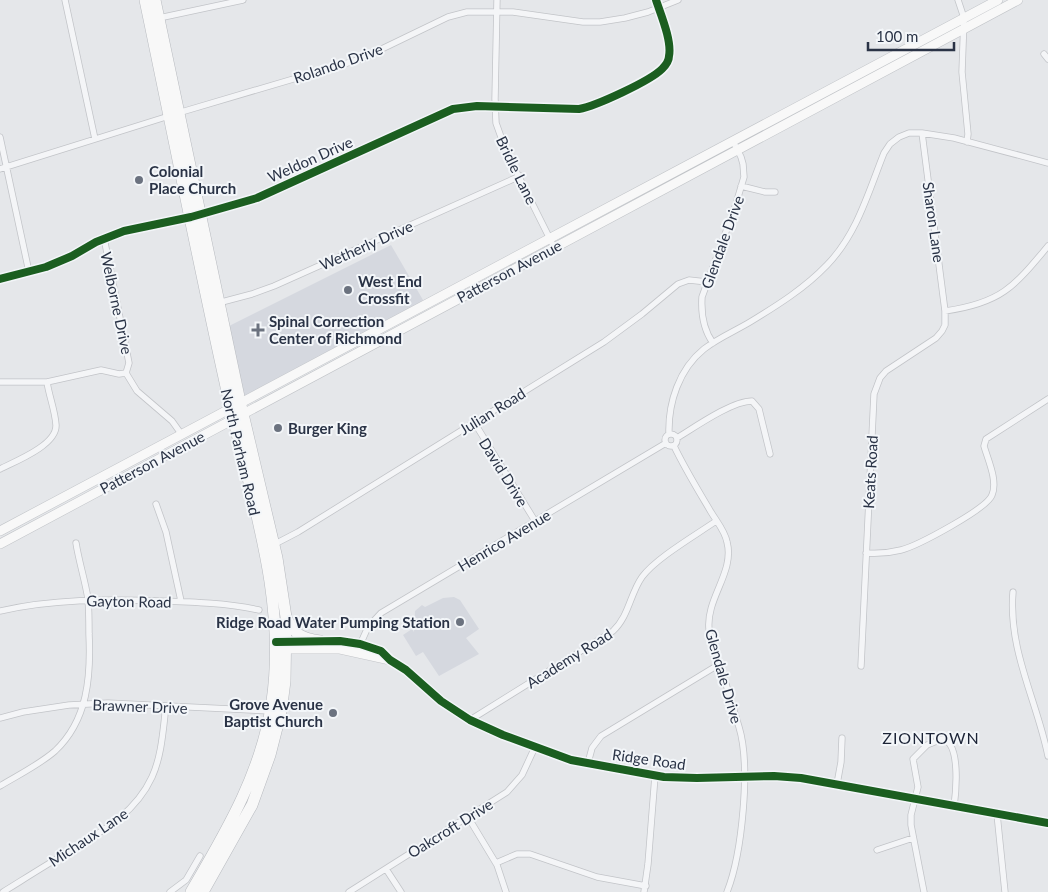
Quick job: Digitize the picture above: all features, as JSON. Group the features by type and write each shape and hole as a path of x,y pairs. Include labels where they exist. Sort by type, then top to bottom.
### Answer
{"highway":[{"name":"North Parham Road","path":"144,0 174,115 237,411 265,553 281,645 285,681 276,712 241,802 191,892"},
{"name":"North Parham Road","path":"155,0 174,115"},
{"name":"North Parham Road","path":"237,411 280,576 286,617 281,645"},
{"path":"265,553 272,555 275,570 280,576"},
{"path":"286,617 292,628 300,636 320,641"},
{"name":"North Parham Road","path":"203,892 252,805 270,755 276,712"}],"main road":[{"name":"Patterson Avenue","path":"735,146 998,0"},
{"name":"Patterson Avenue","path":"0,544 237,411 735,146 1018,0"},
{"name":"Patterson Avenue","path":"0,531 182,435 237,411"},
{"name":"Ridge Road","path":"281,645 340,641 359,648"},
{"name":"Ridge Road","path":"281,645 359,648 381,651 441,701 470,720 503,735 571,760 655,776 697,778 788,776 1048,823"}],"street":[{"path":"65,0 95,139"},
{"path":"159,18 243,0"},
{"name":"Bridle Lane","path":"497,0 496,123 500,136 552,243"},
{"path":"656,0 658,8"},
{"name":"Rolando Drive","path":"3,168 361,59 455,14 497,11 583,22 600,22 625,18 678,0"},
{"path":"958,0 964,18 962,72 968,134 966,142"},
{"name":"Weldon Drive","path":"0,279 58,262 104,238 124,231 196,215 257,198 453,109 495,106 579,109 592,106 655,74 666,65 669,58 669,44 658,8"},
{"path":"677,438 677,443 674,446 669,446 666,443 665,438 669,434 670,413 679,381 693,360 705,348 776,306 799,290 826,266 841,248 858,221 884,154 890,144 899,137 906,134 922,133 942,136 1048,163"},
{"name":"Sharon Lane","path":"922,133 945,310"},
{"path":"0,137 3,168 29,272"},
{"name":"Glendale Drive","path":"713,343 705,329 702,296 718,256 744,177 743,164 735,146"},
{"name":"Wetherly Drive","path":"214,304 274,286 520,176"},
{"path":"741,186 765,192 775,192"},
{"name":"Welborne Drive","path":"104,238 128,356 129,363 126,373 137,391 172,421 182,435"},
{"path":"945,310 988,301 1002,294 1020,278 1048,246"},
{"name":"Julian Road","path":"273,545 298,532 604,342 678,284 689,280 707,282"},
{"name":"Keats Road","path":"861,666 874,402 877,385 881,376 890,367 939,336 945,325 945,310"},
{"path":"0,382 48,382 101,370 119,374 126,373"},
{"path":"0,469 41,447 54,435 56,424 48,382"},
{"path":"866,554 892,552 909,548 970,514 991,497 994,488 992,473 984,446 986,439 1048,398"},
{"path":"677,438 727,408 740,403 754,401 759,409 770,454"},
{"name":"David Drive","path":"474,422 535,521"},
{"path":"669,434 674,434 677,438"},
{"name":"Henrico Avenue","path":"359,648 368,627 381,613 666,443"},
{"name":"Glendale Drive","path":"674,446 726,536 728,544 726,568 709,613 710,637 742,738 744,755 738,855 727,892"},
{"path":"156,504 166,532 181,601"},
{"name":"Academy Road","path":"470,720 614,631 623,620 636,587 647,571 716,520"},
{"path":"0,786 55,750 72,729 84,704 89,676 90,655 88,600 76,543"},
{"path":"1013,592 1012,614 1021,667 1048,756"},
{"name":"Gayton Road","path":"0,611 22,606 88,600 181,601 259,610"},
{"path":"588,763 592,748 601,736 718,665"},
{"name":"Brawner Drive","path":"0,718 41,709 84,704 121,703 276,712"},
{"name":"Michaux Lane","path":"2,892 112,824 134,806 148,786 155,768 161,744 166,706"},
{"path":"837,784 840,772 842,738"},
{"path":"924,892 911,820 918,788 913,762 914,758 927,745 934,741 946,739 950,744 957,780 954,807"},
{"name":"Oakcroft Drive","path":"349,892 514,786 535,747"},
{"path":"496,863 517,854 530,854 597,878 645,889 655,776"},
{"path":"997,814 1005,892"},
{"path":"468,817 496,863 506,892"},
{"path":"877,850 913,838"},
{"path":"170,892 186,880 200,856"},
{"path":"386,869 400,892"}],"shaded area":[{"path":"391,245 423,300 412,314 240,404 225,328"},
{"path":"454,597 460,600 479,629 466,638 479,654 439,676 423,652 416,656 403,635 412,629 414,632 415,611 422,605 425,607 443,598"}],"cycle path":[{"path":"0,279 46,267 72,256 96,242 124,231 191,217 257,198 453,109 477,106 579,109 610,98 656,74 668,62 669,43 656,0"},
{"path":"276,642 340,641 360,644 381,651 441,701 470,720 503,735 571,760 664,777 774,776 801,778 1048,823"}],"place":[{"name":"Colonial Place Church","path":"139,180"},
{"name":"West End Crossfit","path":"348,290"},
{"name":"Spinal Correction Center of Richmond","path":"258,330"},
{"name":"Burger King","path":"278,428"},
{"name":"Ridge Road Water Pumping Station","path":"460,622"},
{"name":"Grove Avenue Baptist Church","path":"333,713"}],"district":[{"name":"ZIONTOWN","path":"931,737"}]}
